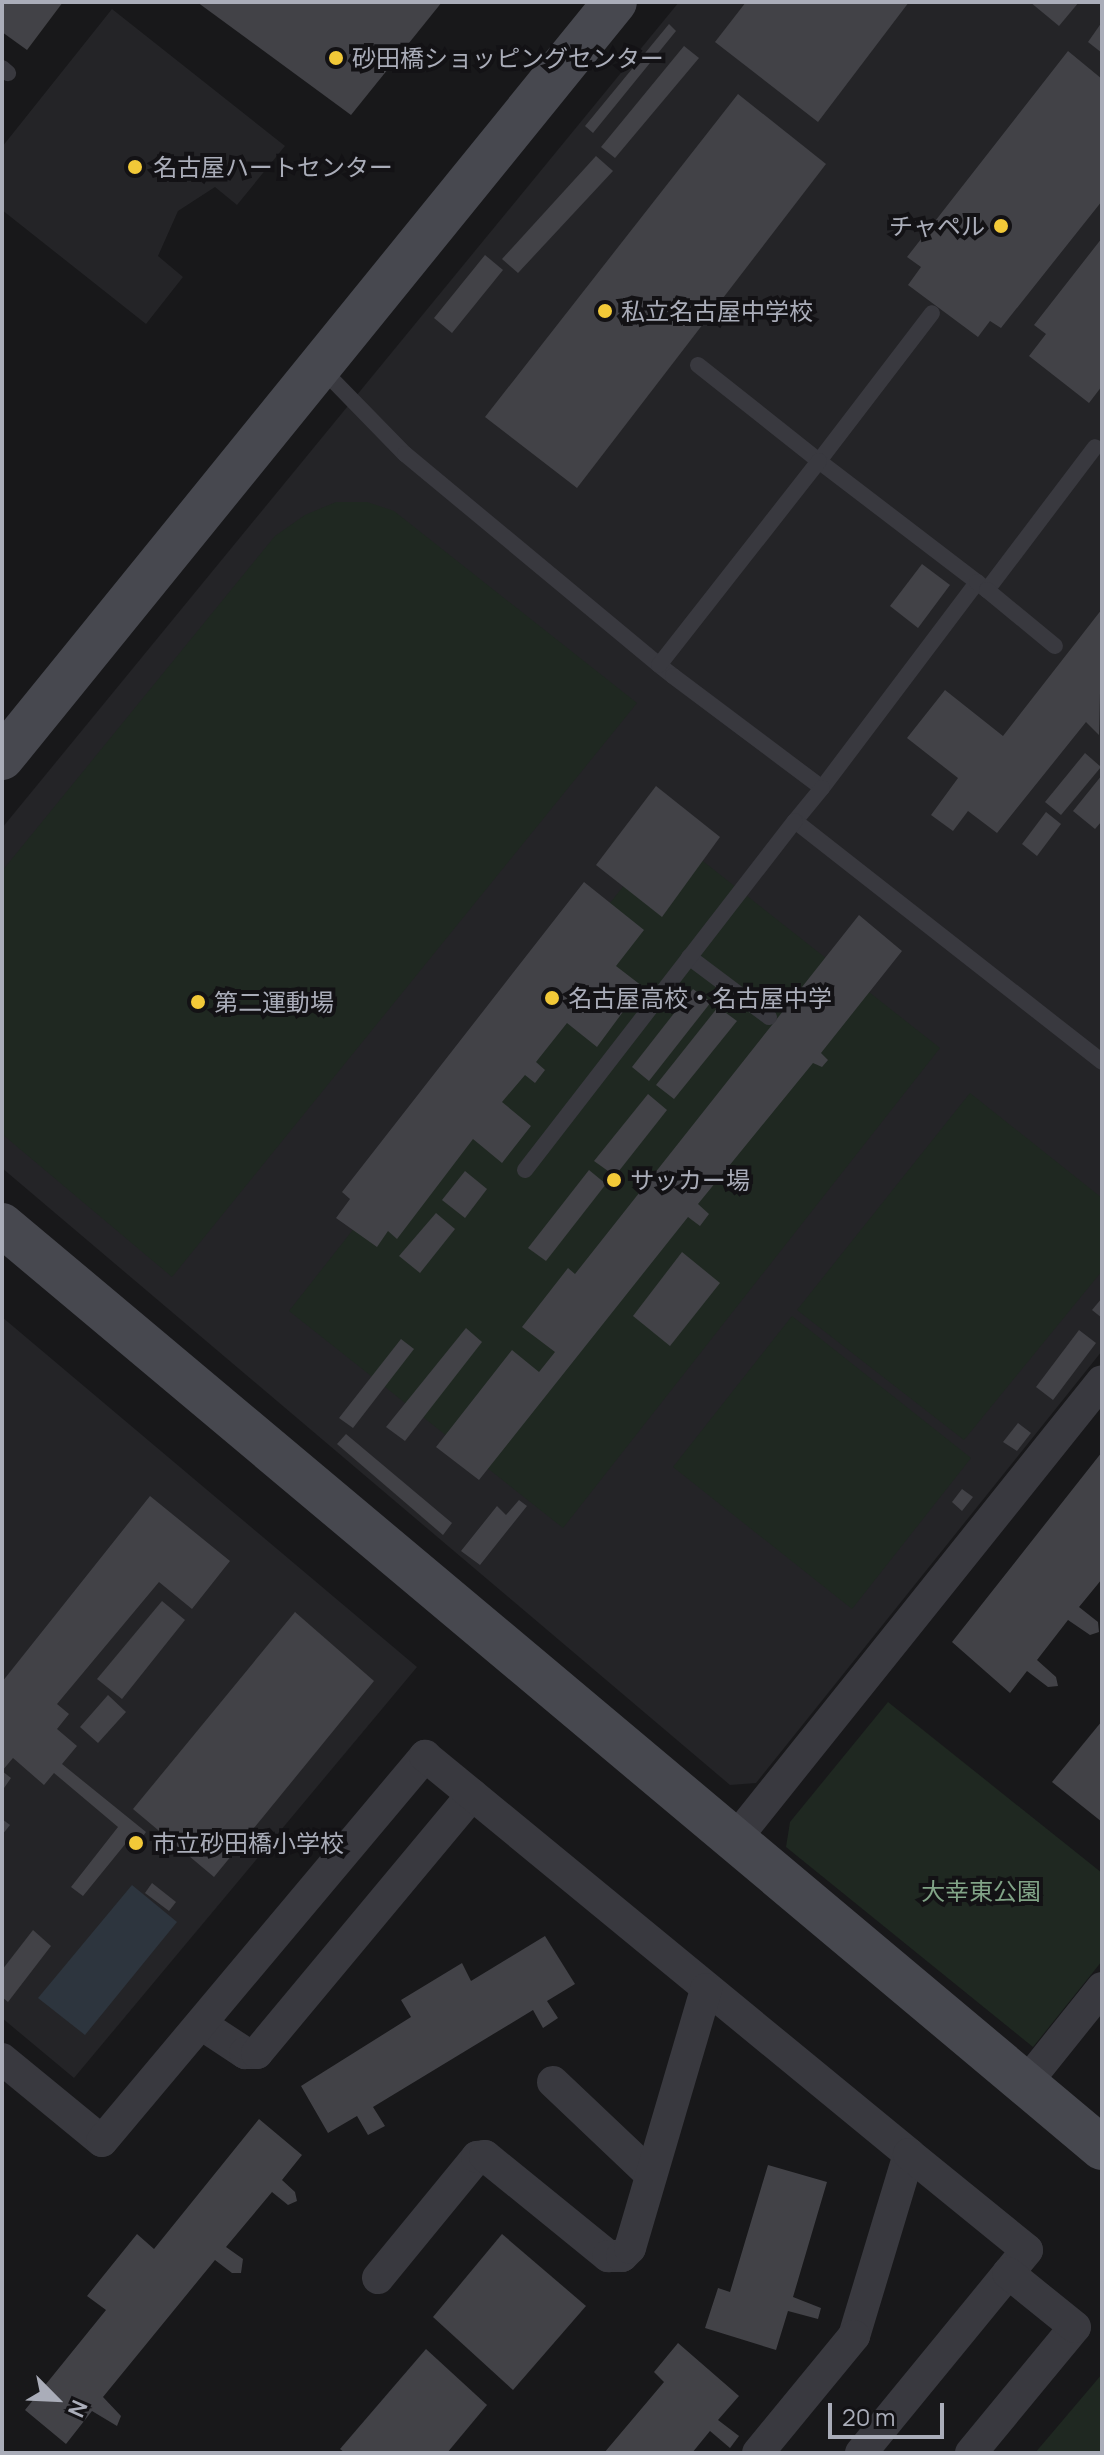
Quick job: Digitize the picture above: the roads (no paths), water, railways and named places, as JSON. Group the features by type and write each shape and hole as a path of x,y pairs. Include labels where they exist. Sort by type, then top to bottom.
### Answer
{"street":[{"path":"2,758 615,2"},
{"path":"2,1225 1102,2148"},
{"path":"736,1838 1102,1381"},
{"path":"2,2059 102,2141 425,1756 1027,2250 861,2453"},
{"path":"201,2024 245,2053 257,2053 472,1795"},
{"path":"1026,2083 1102,1988"},
{"path":"378,2278 477,2157 485,2156 608,2256 622,2256 630,2248 706,1989"},
{"path":"553,2082 651,2175"},
{"path":"758,2453 854,2336 909,2154"},
{"path":"971,2453 1075,2327 1008,2273"}],"lane":[{"path":"659,665 932,313"},
{"path":"698,365 1055,646"},
{"path":"319,366 405,454 659,665 822,788"},
{"path":"525,1170 795,821 1095,447"},
{"path":"795,821 1102,1062"},
{"path":"689,957 769,1017"}],"place":[{"name":"砂田橋ショッピングセンター","path":"336,58"},
{"name":"名古屋ハートセンター","path":"135,167"},
{"name":"チャペル","path":"1001,226"},
{"name":"私立名古屋中学校","path":"605,311"},
{"name":"名古屋高校・名古屋中学","path":"552,998"},
{"name":"第二運動場","path":"198,1002"},
{"name":"サッカー場","path":"614,1180"},
{"name":"市立砂田橋小学校","path":"136,1843"}],"park label":[{"name":"大幸東公園","path":"981,1891"}]}
